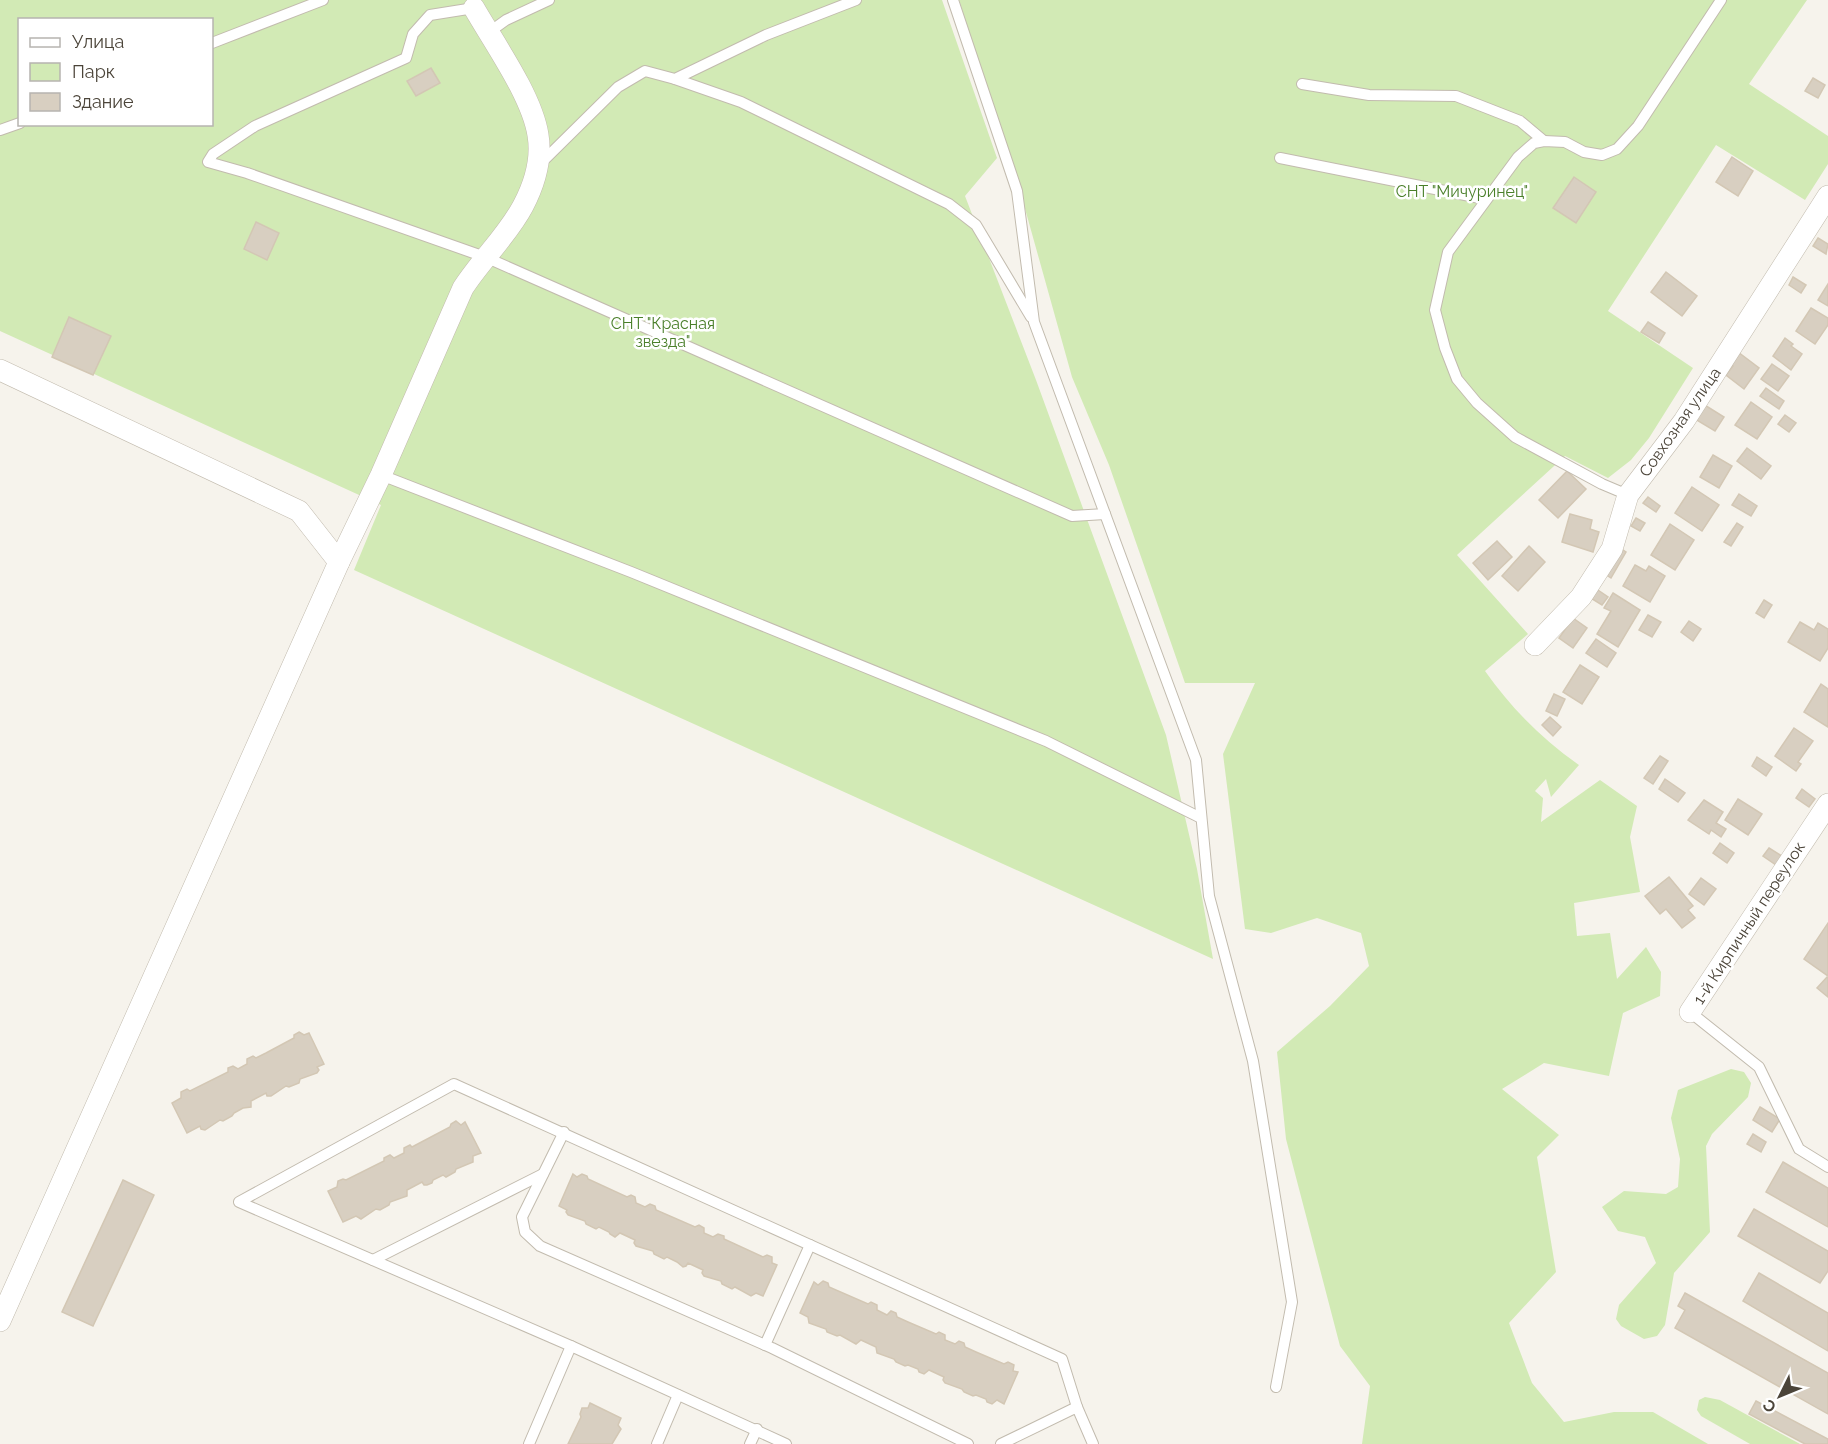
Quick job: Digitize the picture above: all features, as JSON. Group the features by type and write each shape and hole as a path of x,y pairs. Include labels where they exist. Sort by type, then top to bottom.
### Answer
{"street":[{"path":"0,1320 339,562 381,476 463,288 523,206 538,167 538,135 525,95 474,8"},
{"name":"Совхозная улица","path":"1535,645 1581,597 1612,549 1628,495 1684,421 1828,196"},
{"path":"0,370 299,511 339,562"},
{"name":"1-й Кирпичный переулок","path":"1690,1012 1828,804"}],"lane":[{"path":"213,43 323,0"},
{"path":"488,33 506,20 549,0"},
{"path":"675,80 765,34 856,0"},
{"path":"953,0 1017,191 1034,322"},
{"path":"1628,495 1602,484 1515,437 1477,403 1457,379 1445,348 1435,310 1448,252 1518,156 1534,143 1544,141 1565,142 1584,152 1602,155 1617,149 1638,126 1721,0"},
{"path":"474,8 430,15 412,34 406,58 255,126 213,154 208,162 258,177 485,257 1072,516 1105,514"},
{"path":"538,167 618,87 645,71 741,102 949,204 976,225 1034,322 1196,760 1209,896 1252,1061 1292,1302 1276,1388"},
{"path":"1302,84 1368,95 1456,96 1520,121 1544,141"},
{"path":"0,130 18,124"},
{"path":"1280,158 1485,200"},
{"path":"381,476 630,572 1046,741 1202,818"},
{"path":"1690,1012 1759,1067 1799,1149 1828,1167"},
{"path":"786,1444 571,1346 239,1202 454,1084 1062,1359 1077,1407 1094,1444"},
{"path":"564,1132 522,1217 525,1232 540,1246 765,1345 968,1444"},
{"path":"373,1260 543,1174"},
{"path":"765,1345 810,1245"},
{"path":"529,1444 571,1346"},
{"path":"657,1444 678,1395"},
{"path":"1001,1444 1077,1407"},
{"path":"750,1444 756,1429"}],"green space":[{"name":"СНТ \"Красная звезда\"","path":"0,0 942,0 997,158 965,196 1036,380 1166,735 1197,869 1213,959 354,570 381,505 0,331"},
{"name":"СНТ \"Мичуринец\"","path":"959,0 1807,0 1749,84 1828,136 1828,164 1805,200 1716,145 1608,311 1693,368 1649,438 1631,460 1608,478 1565,456 1457,555 1528,634 1485,671 1505,698 1528,722 1552,745 1579,765 1551,797 1546,779 1535,791 1543,798 1541,822 1600,780 1637,806 1630,837 1640,892 1574,903 1577,936 1610,933 1617,979 1646,947 1661,972 1660,996 1623,1013 1609,1076 1544,1063 1502,1089 1559,1135 1537,1157 1556,1272 1509,1323 1532,1383 1564,1422 1614,1412 1653,1412 1708,1444 1362,1444 1370,1386 1340,1346 1286,1139 1277,1052 1330,1006 1369,966 1361,933 1317,918 1271,933 1245,929 1223,754 1255,683 1185,683 1109,465 1072,377 1017,180"},
{"path":"1731,1069 1744,1072 1751,1083 1748,1097 1712,1134 1706,1146 1710,1232 1674,1273 1665,1325 1657,1336 1644,1339 1621,1326 1616,1319 1619,1305 1656,1263 1645,1237 1618,1231 1602,1207 1624,1191 1666,1194 1678,1187 1680,1159 1671,1118 1678,1090"},
{"path":"1705,1397 1720,1400 1800,1444 1750,1444 1701,1416 1697,1410 1699,1400"}],"building":[{"path":"431,68 440,83 416,96 407,81"},
{"path":"1813,78 1825,85 1818,98 1805,91"},
{"path":"1732,157 1753,171 1738,196 1716,182"},
{"path":"1574,177 1596,192 1576,223 1553,208"},
{"path":"256,222 279,233 267,260 244,249"},
{"path":"1818,238 1828,244 1826,254 1813,246"},
{"path":"1666,272 1697,296 1682,316 1651,292"},
{"path":"1793,277 1806,285 1801,293 1789,285"},
{"path":"1828,284 1828,306 1818,300"},
{"path":"1811,308 1828,318 1828,325 1815,344 1796,331"},
{"path":"69,317 111,336 93,375 52,357"},
{"path":"1648,322 1665,333 1659,343 1641,332"},
{"path":"1785,338 1802,354 1791,370 1773,356"},
{"path":"1738,352 1759,368 1744,389 1726,375 1733,366 1729,364"},
{"path":"1772,364 1789,376 1778,391 1761,379"},
{"path":"1766,388 1784,401 1779,409 1760,396"},
{"path":"1751,402 1772,417 1757,439 1735,425"},
{"path":"1703,404 1724,417 1715,431 1695,419"},
{"path":"1785,415 1796,423 1789,432 1778,424"},
{"path":"1747,448 1771,466 1761,479 1737,461"},
{"path":"1713,455 1732,466 1719,488 1700,477"},
{"path":"1567,471 1586,489 1558,518 1539,500"},
{"path":"1692,487 1719,505 1702,531 1675,513"},
{"path":"1739,494 1757,506 1751,516 1732,505"},
{"path":"1648,497 1660,506 1656,512 1643,503"},
{"path":"1570,514 1592,520 1590,529 1599,532 1593,552 1562,542"},
{"path":"1636,518 1645,523 1640,531 1631,526"},
{"path":"1737,523 1743,527 1731,546 1724,542"},
{"path":"1670,524 1694,540 1675,570 1651,555"},
{"path":"1497,541 1512,557 1488,580 1473,563"},
{"path":"1529,546 1545,562 1518,591 1502,576"},
{"path":"1620,548 1626,552 1611,578 1605,574"},
{"path":"1635,565 1646,571 1649,566 1665,576 1650,602 1623,586"},
{"path":"1595,588 1608,597 1602,605 1589,597"},
{"path":"1613,593 1640,610 1618,647 1597,634 1611,611 1604,608"},
{"path":"1764,600 1772,605 1764,618 1756,613"},
{"path":"1648,615 1661,622 1652,637 1639,630"},
{"path":"1573,618 1587,628 1573,648 1559,638"},
{"path":"1689,621 1701,629 1693,641 1681,632"},
{"path":"1800,622 1814,630 1818,623 1828,629 1828,648 1820,661 1788,642"},
{"path":"1596,639 1616,653 1607,667 1586,653"},
{"path":"1580,665 1599,677 1582,704 1563,692"},
{"path":"1821,684 1828,689 1828,727 1804,712"},
{"path":"1554,694 1565,699 1557,716 1546,711"},
{"path":"1550,717 1561,727 1553,736 1542,725"},
{"path":"1794,728 1813,741 1798,762 1801,764 1796,771 1775,756"},
{"path":"1660,756 1668,761 1653,784 1644,778"},
{"path":"1757,757 1772,767 1766,776 1752,766"},
{"path":"1665,779 1685,793 1678,802 1659,789"},
{"path":"1802,789 1815,799 1809,807 1796,798"},
{"path":"1738,799 1762,814 1748,835 1725,820"},
{"path":"1704,800 1723,812 1716,823 1726,829 1721,837 1711,830 1709,834 1688,820"},
{"path":"1720,843 1734,853 1727,863 1713,853"},
{"path":"1769,848 1782,856 1776,865 1763,856"},
{"path":"1669,877 1693,906 1688,910 1695,918 1682,928 1666,909 1660,914 1645,896"},
{"path":"1701,878 1716,889 1704,905 1689,894"},
{"path":"1828,923 1828,976 1804,959"},
{"path":"1828,978 1828,997 1817,988"},
{"path":"299,1032 304,1035 309,1033 324,1064 317,1067 319,1070 317,1073 300,1079 299,1083 286,1086 271,1096 267,1096 266,1093 251,1101 251,1107 243,1108 205,1130 200,1126 187,1133 172,1103 181,1098 181,1092 187,1089 190,1091 228,1072 228,1068 233,1066 238,1069 247,1064 247,1059 266,1053 294,1038 294,1035"},
{"path":"1760,1107 1780,1119 1772,1132 1753,1120"},
{"path":"456,1121 461,1125 465,1122 481,1153 473,1156 473,1162 427,1185 422,1182 407,1190 407,1196 390,1202 380,1210 376,1209 361,1219 356,1216 343,1222 328,1191 337,1187 338,1181 346,1180 384,1161 384,1158 390,1155 394,1158 404,1153 404,1148 410,1145 412,1147 450,1127"},
{"path":"1753,1134 1766,1142 1761,1152 1747,1144"},
{"path":"1783,1162 1828,1188 1828,1227 1766,1192"},
{"path":"573,1174 577,1177 582,1174 587,1176 588,1179 627,1197 631,1195 635,1197 636,1203 645,1207 650,1204 655,1206 656,1210 695,1227 699,1225 704,1228 704,1233 713,1237 718,1234 724,1236 724,1239 763,1257 767,1255 772,1257 772,1263 777,1265 763,1296 756,1293 751,1296 735,1287 732,1289 722,1284 721,1281 704,1276 703,1270 688,1263 683,1267 667,1257 664,1259 654,1254 653,1251 636,1246 635,1240 620,1233 615,1237 599,1227 596,1229 586,1224 585,1221 568,1215 567,1210 559,1206"},
{"path":"123,1180 154,1195 93,1326 62,1312"},
{"path":"1754,1209 1828,1251 1828,1271 1820,1283 1738,1236"},
{"path":"1759,1273 1828,1313 1828,1351 1743,1301"},
{"path":"823,1281 828,1283 829,1287 868,1304 871,1302 877,1305 877,1310 887,1315 891,1311 908,1322 936,1334 939,1332 945,1335 945,1340 955,1344 959,1341 976,1352 1004,1364 1008,1362 1014,1365 1013,1371 1018,1372 1004,1404 997,1400 992,1404 987,1402 986,1399 973,1396 945,1383 944,1377 929,1370 924,1374 918,1369 905,1366 877,1353 876,1347 861,1340 856,1344 809,1323 808,1317 800,1313 814,1282 818,1285"},
{"path":"1685,1293 1828,1373 1828,1414 1675,1328 1685,1310 1678,1306"},
{"path":"1756,1401 1828,1439 1828,1444 1805,1444 1749,1414"},
{"path":"590,1403 621,1418 618,1425 621,1429 612,1444 568,1444 581,1417 582,1408 588,1408"}]}
